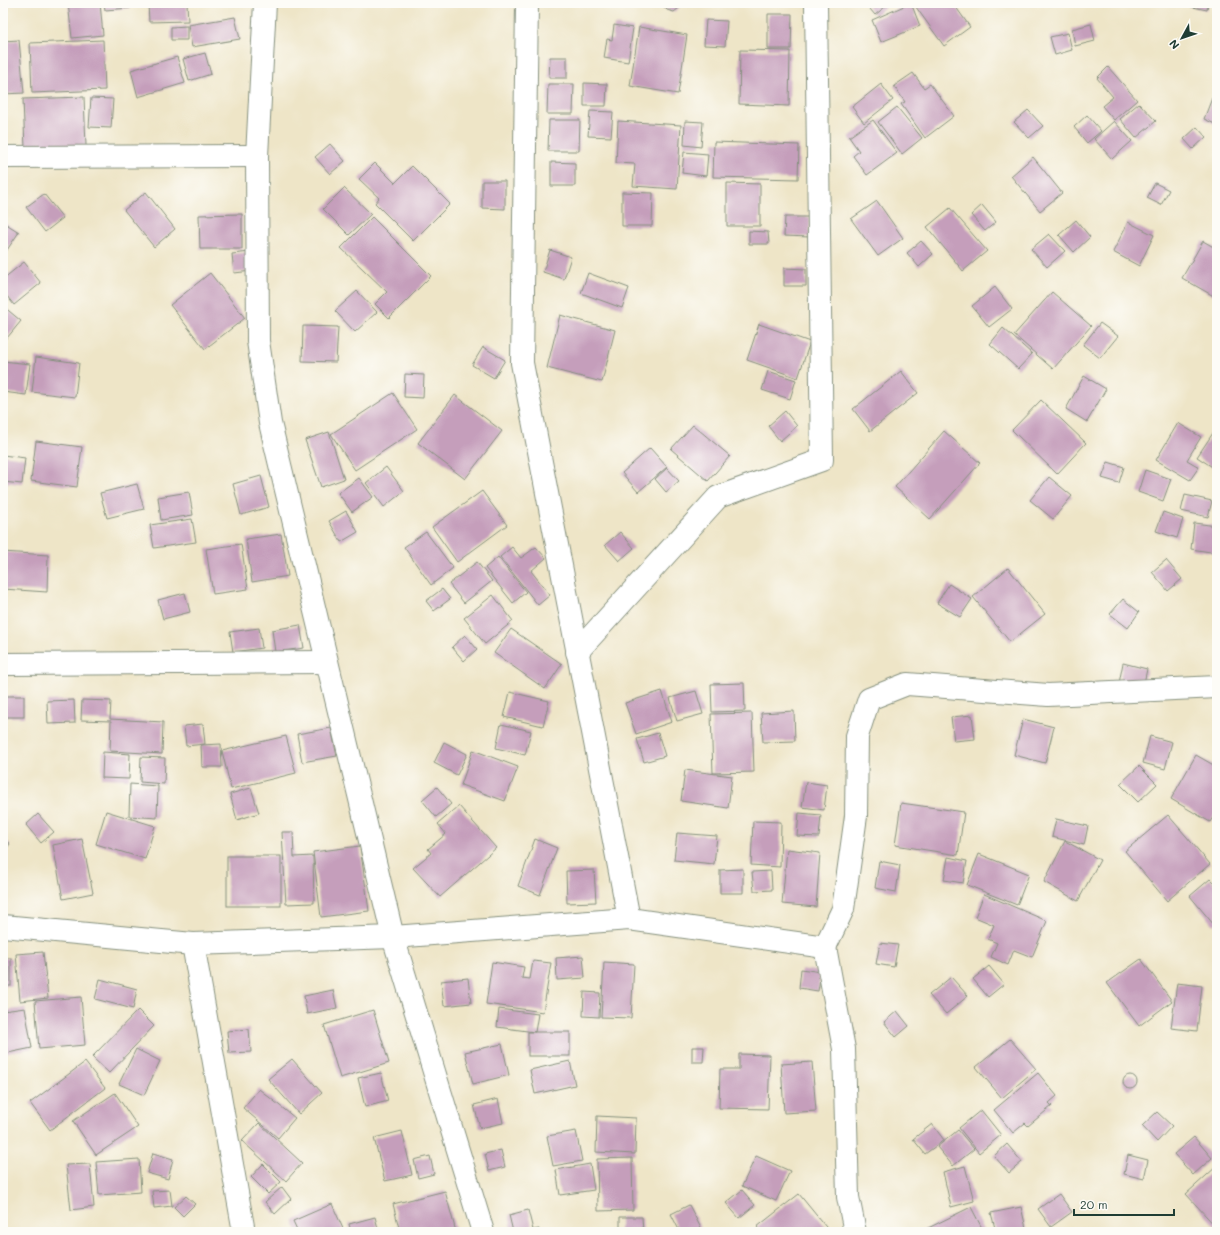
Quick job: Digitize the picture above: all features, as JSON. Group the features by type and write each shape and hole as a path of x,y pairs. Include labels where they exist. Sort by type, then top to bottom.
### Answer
{"street":[{"path":"265,3 257,156 259,348 270,423 393,938 483,1232"},
{"path":"527,3 522,363 628,919"},
{"path":"577,652 718,496 822,460 816,3"},
{"path":"3,157 257,156"},
{"path":"3,664 326,662"},
{"path":"855,1232 848,1197 844,1049 825,947 843,909 856,816 857,736 869,699 907,684 1048,695 1217,687"},
{"path":"3,926 193,944 393,938 628,919 825,947"},
{"path":"193,944 244,1232"}],"building":[{"path":"68,3 100,3 103,35 72,38"},
{"path":"104,3 129,3 130,8 105,10"},
{"path":"148,3 187,3 188,21 149,22"},
{"path":"661,3 682,3 674,12 667,10"},
{"path":"865,3 890,3 875,15"},
{"path":"911,3 920,26 881,42 872,20"},
{"path":"913,3 953,3 970,27 944,46"},
{"path":"1174,3 1208,3 1207,10"},
{"path":"768,14 792,14 791,49 768,49"},
{"path":"235,17 240,39 192,47 188,25"},
{"path":"706,20 727,21 725,46 704,45"},
{"path":"1091,24 1095,41 1075,46 1072,29"},
{"path":"614,25 633,28 628,62 604,58 607,39 612,40"},
{"path":"187,26 187,40 171,40 171,27"},
{"path":"639,27 687,35 678,94 630,86"},
{"path":"1068,33 1072,50 1055,55 1050,37"},
{"path":"19,40 24,93 3,94 3,41"},
{"path":"103,40 105,90 32,93 30,43"},
{"path":"740,50 790,51 789,106 739,104"},
{"path":"205,53 211,74 189,81 183,59"},
{"path":"177,57 185,83 138,97 131,70"},
{"path":"550,57 567,57 567,78 549,78"},
{"path":"1108,67 1137,100 1114,120 1102,106 1113,97 1097,78"},
{"path":"913,73 924,88 930,84 954,116 925,138 901,104 905,102 894,86"},
{"path":"584,83 607,84 606,106 584,106"},
{"path":"548,84 574,84 573,114 547,114"},
{"path":"881,84 893,100 864,123 852,107"},
{"path":"84,97 86,146 25,148 23,99"},
{"path":"91,98 113,99 111,128 89,127"},
{"path":"1212,98 1217,100 1217,125 1204,119"},
{"path":"1139,103 1156,121 1136,138 1120,119"},
{"path":"897,107 922,138 902,154 878,122"},
{"path":"1028,110 1043,126 1029,138 1014,122"},
{"path":"590,111 613,112 611,137 588,136"},
{"path":"1087,115 1101,131 1087,143 1074,127"},
{"path":"549,120 580,120 579,151 548,151"},
{"path":"873,120 897,153 867,175 853,156 859,151 849,137"},
{"path":"618,121 681,125 677,189 633,186 635,164 616,163"},
{"path":"685,121 703,122 701,147 684,145"},
{"path":"1114,121 1132,141 1112,159 1094,139"},
{"path":"1197,127 1206,137 1193,149 1184,139"},
{"path":"714,142 799,145 798,179 713,177"},
{"path":"330,144 345,161 330,174 315,157"},
{"path":"684,152 708,154 706,176 682,173"},
{"path":"1033,157 1062,193 1040,211 1011,176"},
{"path":"551,162 575,163 575,186 551,186"},
{"path":"375,163 395,183 412,166 450,204 413,241 375,203 379,198 359,179"},
{"path":"482,181 505,181 505,209 482,208"},
{"path":"727,183 760,184 760,226 727,226"},
{"path":"1155,183 1169,190 1161,205 1147,198"},
{"path":"344,188 371,214 349,235 323,209"},
{"path":"146,192 175,229 154,247 124,210"},
{"path":"622,192 653,193 652,226 622,226"},
{"path":"44,194 63,218 45,232 26,207"},
{"path":"877,201 903,238 878,256 851,219"},
{"path":"982,205 996,222 985,231 971,215"},
{"path":"950,208 987,251 963,271 927,227"},
{"path":"242,214 242,249 200,249 199,215"},
{"path":"372,217 431,276 389,318 375,304 387,292 341,248"},
{"path":"785,217 810,217 810,237 784,236"},
{"path":"1076,220 1090,237 1074,252 1059,235"},
{"path":"3,222 19,232 3,256"},
{"path":"1128,222 1154,235 1139,266 1113,252"},
{"path":"749,231 768,232 769,244 749,244"},
{"path":"1049,234 1065,251 1047,267 1031,249"},
{"path":"921,241 933,254 919,267 907,253"},
{"path":"1203,241 1217,249 1217,298 1182,278"},
{"path":"550,250 571,257 564,279 543,272"},
{"path":"250,252 252,271 234,273 232,254"},
{"path":"24,262 41,283 14,305 3,291 3,279"},
{"path":"784,268 806,269 806,286 784,286"},
{"path":"210,273 245,318 205,349 170,305"},
{"path":"588,273 629,288 622,308 581,293"},
{"path":"995,287 1012,309 989,327 972,306"},
{"path":"357,291 377,312 355,332 335,311"},
{"path":"1052,292 1091,326 1053,369 1014,335"},
{"path":"3,306 21,321 7,338 3,335"},
{"path":"560,315 615,330 602,382 547,368"},
{"path":"1100,323 1118,336 1100,358 1083,345"},
{"path":"759,324 810,342 798,378 747,360"},
{"path":"303,326 338,327 336,362 302,361"},
{"path":"1003,328 1032,354 1018,369 990,344"},
{"path":"483,347 505,360 494,378 472,365"},
{"path":"36,357 79,363 75,397 32,392"},
{"path":"3,361 30,364 26,395 3,392"},
{"path":"768,371 796,380 790,399 762,390"},
{"path":"901,371 918,393 870,431 853,409"},
{"path":"405,374 424,375 423,398 404,397"},
{"path":"1084,376 1106,389 1087,422 1066,409"},
{"path":"393,393 417,429 355,470 331,434"},
{"path":"455,395 502,431 465,479 418,443"},
{"path":"1041,400 1086,443 1057,474 1012,430"},
{"path":"785,411 797,426 780,441 768,426"},
{"path":"1178,423 1201,437 1187,460 1199,467 1190,480 1156,460"},
{"path":"693,425 730,456 708,481 671,449"},
{"path":"1217,427 1217,470 1197,457"},
{"path":"944,431 980,463 930,519 895,487"},
{"path":"329,432 344,479 321,487 305,440"},
{"path":"36,441 82,447 77,487 31,481"},
{"path":"650,448 667,467 638,492 622,473"},
{"path":"3,455 25,458 22,484 3,482"},
{"path":"1108,462 1124,467 1119,483 1102,478"},
{"path":"386,467 404,491 384,507 366,483"},
{"path":"667,468 679,481 666,492 655,479"},
{"path":"1145,470 1171,479 1163,501 1138,492"},
{"path":"261,476 269,507 241,515 233,484"},
{"path":"1049,477 1072,496 1053,519 1030,500"},
{"path":"359,478 373,497 352,512 338,493"},
{"path":"137,484 144,509 107,518 100,493"},
{"path":"482,491 507,525 457,562 432,527"},
{"path":"189,492 193,515 161,520 158,497"},
{"path":"1185,495 1212,501 1208,517 1181,511"},
{"path":"346,511 358,532 341,542 329,521"},
{"path":"1163,512 1183,519 1177,538 1156,531"},
{"path":"192,519 196,542 154,548 150,525"},
{"path":"1194,523 1217,526 1217,553 1191,549"},
{"path":"426,532 453,568 431,585 404,547"},
{"path":"620,532 634,548 619,561 605,545"},
{"path":"281,534 288,576 252,582 246,539"},
{"path":"241,544 248,589 213,594 206,549"},
{"path":"512,547 521,558 536,547 546,558 531,571 550,595 538,605 500,557"},
{"path":"3,552 48,555 47,592 3,589"},
{"path":"498,557 526,592 513,603 485,568"},
{"path":"1166,560 1182,579 1168,591 1152,572"},
{"path":"477,562 492,581 464,603 449,584"},
{"path":"1008,568 1045,614 1010,642 973,597"},
{"path":"949,584 972,599 960,617 937,603"},
{"path":"442,589 450,599 434,611 426,601"},
{"path":"185,593 190,612 163,619 158,600"},
{"path":"493,595 513,621 485,644 464,618"},
{"path":"1123,599 1139,612 1128,628 1110,614"},
{"path":"300,625 304,648 275,652 272,630"},
{"path":"259,628 262,648 233,652 230,632"},
{"path":"511,629 562,664 545,689 494,653"},
{"path":"465,635 477,649 464,661 452,647"},
{"path":"1123,663 1147,669 1143,688 1119,683"},
{"path":"744,683 745,711 712,712 711,684"},
{"path":"662,691 672,722 636,734 625,703"},
{"path":"696,691 703,714 677,721 670,698"},
{"path":"510,692 549,701 543,726 504,717"},
{"path":"3,696 24,696 24,717 3,717"},
{"path":"74,700 75,723 48,724 47,701"},
{"path":"82,700 111,701 110,719 163,722 162,754 110,751 111,721 81,720"},
{"path":"794,711 795,741 763,742 761,713"},
{"path":"752,713 754,772 713,773 711,714"},
{"path":"972,715 975,739 954,741 951,717"},
{"path":"1023,719 1054,727 1045,763 1014,755"},
{"path":"203,724 205,744 186,746 184,726"},
{"path":"501,724 531,731 525,755 496,748"},
{"path":"331,728 337,756 302,762 297,734"},
{"path":"658,733 665,756 644,762 637,739"},
{"path":"286,736 296,773 231,789 222,751"},
{"path":"1150,736 1172,742 1165,769 1143,763"},
{"path":"444,742 467,754 457,775 434,763"},
{"path":"221,744 222,767 202,767 201,745"},
{"path":"473,750 518,767 505,801 461,785"},
{"path":"103,752 130,754 129,779 102,778"},
{"path":"1196,755 1217,767 1217,811 1210,822 1171,799"},
{"path":"141,757 165,758 164,784 140,782"},
{"path":"1139,766 1157,784 1138,802 1120,784"},
{"path":"685,770 732,776 728,808 681,801"},
{"path":"806,782 827,785 824,810 802,807"},
{"path":"130,784 158,786 157,818 129,816"},
{"path":"437,787 451,804 436,817 422,800"},
{"path":"251,788 259,813 237,820 230,794"},
{"path":"901,803 964,812 958,855 895,845"},
{"path":"459,806 496,848 440,897 413,868 431,853 428,849 446,834 438,824"},
{"path":"106,811 155,826 145,859 96,844"},
{"path":"799,813 821,815 819,837 797,836"},
{"path":"38,814 54,832 41,843 26,825"},
{"path":"1168,815 1210,864 1167,901 1125,851"},
{"path":"1056,819 1088,826 1084,845 1052,837"},
{"path":"753,821 781,822 780,867 751,865"},
{"path":"282,832 293,832 294,857 313,856 314,903 286,904"},
{"path":"677,833 717,836 714,864 674,860"},
{"path":"3,838 10,844 3,853"},
{"path":"82,839 93,893 63,899 53,845"},
{"path":"535,839 557,848 540,895 518,886"},
{"path":"1065,841 1100,860 1078,901 1044,882"},
{"path":"360,846 369,911 321,917 313,852"},
{"path":"787,849 820,853 816,907 782,904"},
{"path":"979,854 1029,874 1017,905 967,885"},
{"path":"227,856 281,856 281,906 227,906"},
{"path":"948,857 967,861 963,883 944,880"},
{"path":"879,861 900,865 896,892 875,888"},
{"path":"743,869 743,893 720,893 720,870"},
{"path":"594,870 596,902 567,903 566,871"},
{"path":"771,871 772,890 754,891 752,872"},
{"path":"1210,879 1217,886 1217,923 1214,925 1190,896"},
{"path":"984,894 1047,921 1032,957 1014,950 1008,965 991,957 997,943 988,939 994,925 975,917"},
{"path":"880,943 898,945 894,967 876,964"},
{"path":"43,952 48,998 20,1001 16,954"},
{"path":"583,956 585,978 557,980 556,958"},
{"path":"3,958 11,958 11,986 3,986"},
{"path":"1141,959 1172,1001 1139,1026 1107,983"},
{"path":"533,961 551,963 543,1012 486,1004 492,962 524,967 522,978 530,979"},
{"path":"604,962 634,964 631,1018 601,1017"},
{"path":"989,966 1004,984 988,997 973,979"},
{"path":"801,969 821,972 818,991 799,988"},
{"path":"951,977 968,996 946,1014 929,995"},
{"path":"468,978 471,1003 444,1006 441,981"},
{"path":"100,979 137,989 133,1009 95,999"},
{"path":"1177,983 1202,986 1197,1031 1171,1028"},
{"path":"333,990 337,1008 307,1014 304,996"},
{"path":"584,992 600,993 599,1017 583,1016"},
{"path":"81,997 85,1045 39,1049 35,1001"},
{"path":"25,1008 32,1048 3,1054 3,1011"},
{"path":"499,1009 538,1014 535,1032 497,1027"},
{"path":"138,1010 154,1026 109,1073 92,1057"},
{"path":"373,1010 389,1063 340,1078 324,1025"},
{"path":"897,1011 909,1026 896,1037 884,1022"},
{"path":"249,1029 251,1052 229,1053 227,1031"},
{"path":"528,1032 570,1032 570,1056 528,1056"},
{"path":"1010,1039 1036,1069 1002,1098 976,1067"},
{"path":"502,1044 509,1075 473,1084 465,1052"},
{"path":"692,1047 704,1047 703,1062 692,1062"},
{"path":"136,1049 160,1061 144,1095 119,1084"},
{"path":"739,1054 770,1055 768,1109 719,1108 720,1069 739,1069"},
{"path":"292,1059 322,1093 299,1114 268,1079"},
{"path":"570,1061 575,1085 535,1094 530,1070"},
{"path":"85,1062 105,1088 50,1130 30,1103"},
{"path":"812,1062 816,1111 784,1113 781,1064"},
{"path":"381,1073 388,1101 365,1107 358,1078"},
{"path":"1038,1073 1057,1096 1049,1103 1052,1106 1028,1126 1025,1123 1013,1133 994,1110"},
{"path":"1127,1075 1133,1075 1137,1079 1137,1085 1133,1089 1127,1089 1123,1085 1123,1079"},
{"path":"259,1089 295,1118 278,1138 243,1108"},
{"path":"115,1093 138,1127 96,1155 73,1121"},
{"path":"498,1099 503,1123 480,1128 474,1105"},
{"path":"981,1110 1001,1135 979,1153 959,1128"},
{"path":"1157,1112 1172,1126 1157,1142 1142,1126"},
{"path":"597,1116 636,1118 635,1154 596,1152"},
{"path":"259,1123 302,1163 286,1181 242,1141"},
{"path":"932,1124 944,1140 925,1154 913,1139"},
{"path":"958,1130 974,1149 953,1166 937,1147"},
{"path":"402,1131 412,1175 385,1181 374,1138"},
{"path":"576,1131 582,1161 553,1166 547,1136"},
{"path":"1194,1137 1212,1158 1193,1175 1174,1154"},
{"path":"1007,1144 1022,1162 1009,1173 994,1156"},
{"path":"501,1150 505,1167 489,1171 485,1154"},
{"path":"153,1153 173,1159 168,1179 147,1173"},
{"path":"1128,1155 1148,1160 1144,1179 1124,1174"},
{"path":"430,1156 434,1174 418,1178 414,1160"},
{"path":"756,1156 790,1171 776,1201 742,1186"},
{"path":"632,1158 633,1210 598,1211 597,1159"},
{"path":"139,1159 141,1192 99,1195 96,1162"},
{"path":"90,1164 94,1207 71,1210 66,1165"},
{"path":"263,1164 281,1182 268,1194 251,1177"},
{"path":"590,1164 594,1190 560,1195 556,1170"},
{"path":"965,1166 974,1201 951,1207 943,1172"},
{"path":"1217,1166 1217,1228 1186,1194"},
{"path":"282,1187 291,1199 275,1214 265,1202"},
{"path":"170,1190 172,1206 154,1208 152,1191"},
{"path":"742,1190 755,1205 739,1218 726,1203"},
{"path":"445,1191 456,1232 400,1232 393,1204"},
{"path":"799,1194 830,1232 761,1232 757,1227"},
{"path":"1059,1194 1072,1212 1051,1227 1038,1209"},
{"path":"186,1196 195,1204 183,1216 174,1207"},
{"path":"332,1204 344,1231 298,1232 293,1221"},
{"path":"689,1205 703,1232 680,1232 671,1214"},
{"path":"971,1207 984,1232 920,1232"},
{"path":"1021,1207 1027,1232 996,1232 991,1213"},
{"path":"528,1210 533,1230 539,1229 540,1232 513,1232 509,1215"},
{"path":"375,1217 379,1232 351,1232 349,1224"},
{"path":"620,1217 642,1217 643,1232 620,1232"}]}
